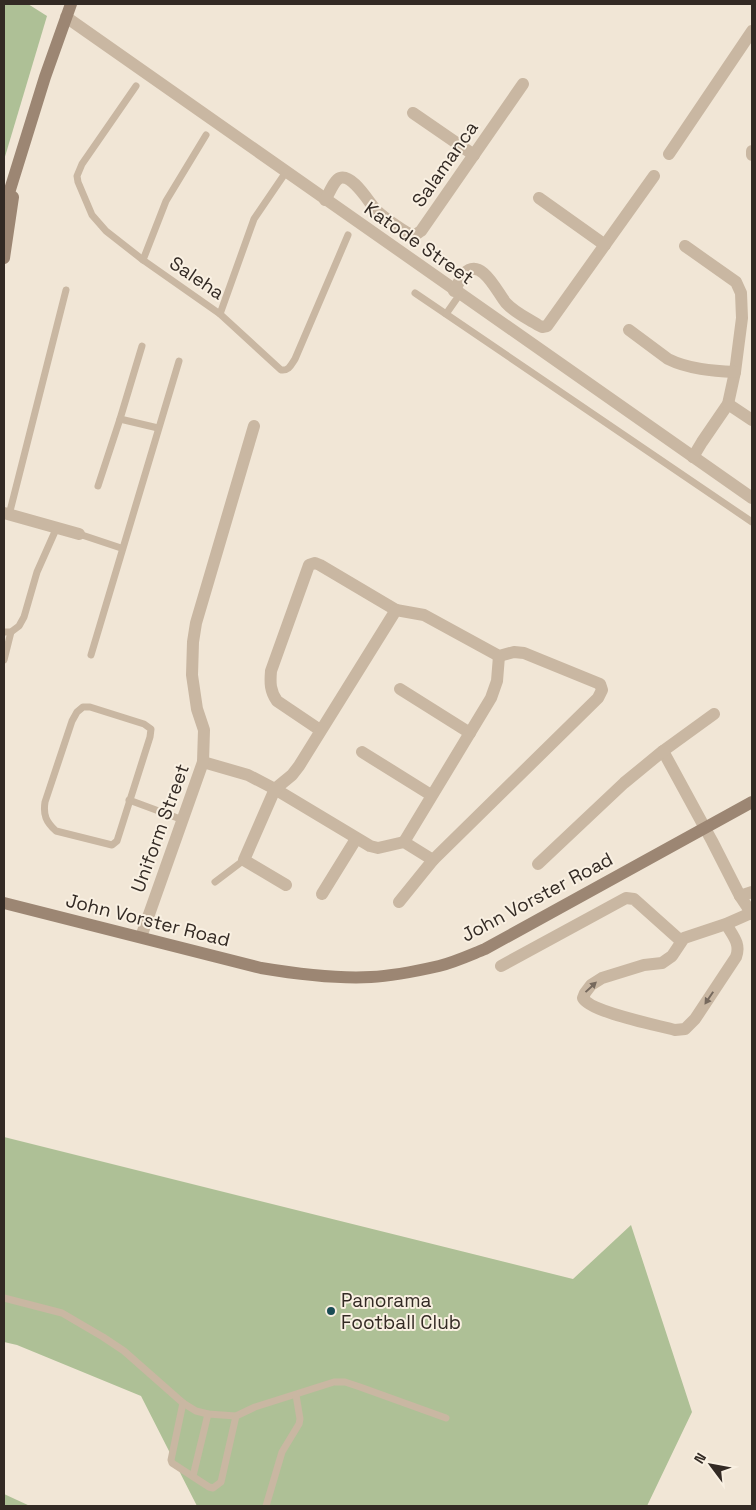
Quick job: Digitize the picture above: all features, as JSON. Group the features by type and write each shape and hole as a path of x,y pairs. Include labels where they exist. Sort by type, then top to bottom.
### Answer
{"street":[{"path":"4,209 71,4"},
{"name":"Katode Street","path":"66,17 752,498"},
{"path":"669,154 752,31"},
{"name":"Salamanca","path":"325,200 337,180 345,178 362,192 378,212 409,234 415,235 423,228 523,84"},
{"path":"413,113 474,155"},
{"path":"4,258 18,163"},
{"path":"457,292 466,272 472,269 477,270 492,281 507,304 538,325 545,327 654,176"},
{"path":"539,198 605,245"},
{"path":"685,246 736,282 741,293 747,318 728,404 693,457"},
{"path":"629,330 675,363 735,372"},
{"path":"728,404 752,420"},
{"name":"Uniform Street","path":"140,937 203,762 204,730 197,709 192,675 195,632 232,496 254,426"},
{"path":"7,514 79,534"},
{"path":"320,730 277,701 272,694 270,684 271,671 307,568 311,563 320,564 396,610 424,615 499,656 514,652 524,653 597,682 602,690 598,698 433,860 399,902"},
{"path":"286,885 244,860 275,789 292,775 396,610"},
{"path":"404,842 494,690 497,680 499,656"},
{"path":"400,689 470,733"},
{"path":"538,864 624,783 663,751 714,714"},
{"path":"663,751 705,828 746,894 752,914 689,936 681,942 672,956 662,963 644,965 602,978 585,993 583,998 585,1002 597,1009 675,1030 685,1029 695,1019 739,951 738,944 726,924"},
{"path":"362,752 431,795"},
{"path":"203,762 248,775 370,846 378,848 404,842 433,860"},
{"name":"John Vorster Road","path":"4,903 252,966 301,974 371,977 406,973 440,965 485,949 752,802"},
{"path":"322,894 356,839"},
{"path":"501,966 626,898 634,899 681,942"}],"lane":[{"path":"136,86 82,164 77,176 92,215 98,224 143,260"},
{"name":"Saleha","path":"206,135 166,201 143,260 220,314 254,219 286,172"},
{"path":"220,314 281,370 289,368 295,359 348,235"},
{"path":"7,514 66,290"},
{"path":"446,314 457,292"},
{"path":"415,293 752,522"},
{"path":"98,486 142,346"},
{"path":"91,655 179,361"},
{"path":"120,418 158,428"},
{"path":"4,660 7,632 19,626 24,617 37,572 57,527"},
{"path":"79,534 122,548"},
{"path":"90,707 144,724 151,729 129,800 117,841 112,845 56,831 46,820 44,814 45,802 72,720 79,709 90,707"},
{"path":"129,800 182,820"},
{"path":"216,882 244,860"},
{"path":"4,1298 62,1313 103,1337 124,1352 183,1403 196,1411 236,1416 255,1407 334,1382 345,1382 446,1418"},
{"path":"266,1506 282,1452 299,1424 300,1419 296,1395"},
{"path":"183,1403 171,1460 172,1463 213,1488 221,1482 236,1416"},
{"path":"193,1476 208,1414"}],"green space":[{"path":"4,4 28,4 47,16 4,160"},
{"name":"Panorama Football Club","path":"4,1137 573,1279 631,1225 692,1412 647,1506 197,1506 141,1396 17,1345 4,1342"},
{"path":"4,1494 30,1506 4,1506"}],"place":[{"name":"Panorama Football Club","path":"331,1311"}]}
